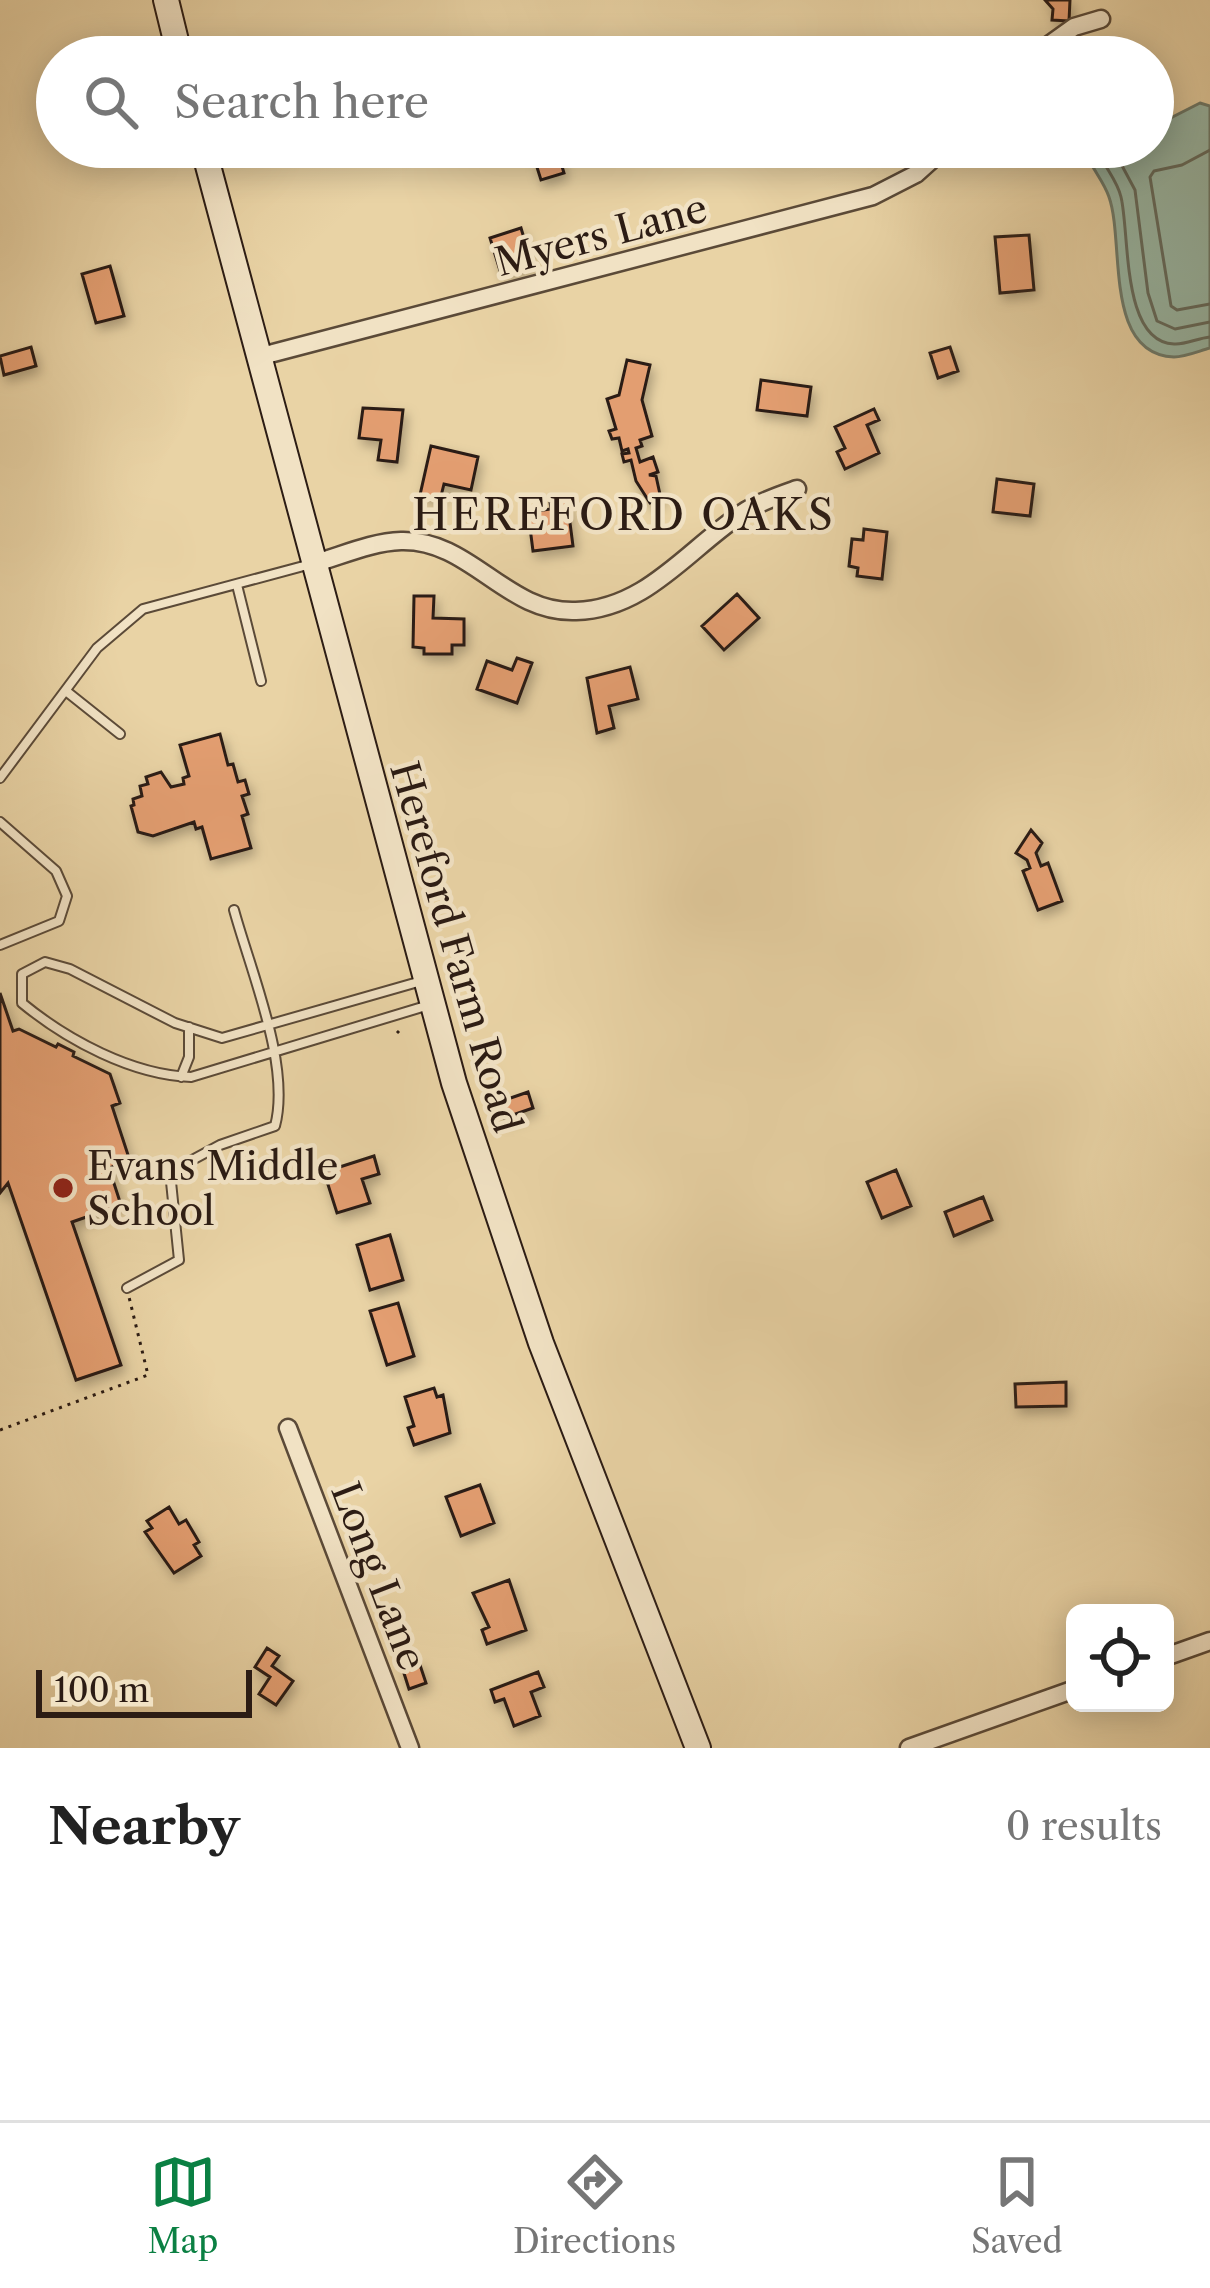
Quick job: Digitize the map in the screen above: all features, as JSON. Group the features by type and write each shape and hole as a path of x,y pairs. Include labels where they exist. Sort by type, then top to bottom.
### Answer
{"street":[{"path":"166,0 175,36"},
{"path":"1061,36 1074,27 1101,20"},
{"name":"Hereford Farm Road","path":"208,168 454,1083 541,1343 698,1748"},
{"name":"Myers Lane","path":"258,357 873,196 923,168"},
{"path":"312,564 380,544 425,543 469,561 520,599 542,609 606,608 646,589 750,508 797,489"},
{"name":"Long Lane","path":"287,1428 410,1748"},
{"path":"1174,1654 1210,1641"},
{"path":"909,1748 1066,1692"}],"lane":[{"path":"0,778 97,648 143,609 312,564"},
{"path":"237,585 261,681"},
{"path":"66,691 120,734"},
{"path":"0,822 56,871 67,896 59,921 0,944"},
{"path":"127,1288 179,1260 170,1172 220,1145 275,1126 281,1105 275,1049 234,910"},
{"path":"46,962 70,968 189,1027 222,1038 266,1024 429,992 275,1049 181,1077 163,1076 51,1027 22,1003 22,974 46,962"},
{"path":"181,1077 189,1058 189,1027"}],"path":[{"path":"0,1430 148,1376 127,1288"}],"water":[{"path":"1200,103 1210,106 1210,348 1174,357 1151,351 1136,337 1126,317 1109,197 1094,168 1174,168 1174,116"}],"building":[{"path":"1045,0 1070,0 1069,21 1052,20 1053,9"},
{"path":"537,168 562,168 564,173 541,180"},
{"path":"521,228 532,265 501,274 490,238"},
{"path":"1029,235 1034,290 1000,293 995,237"},
{"path":"110,266 124,316 96,323 82,274"},
{"path":"31,347 36,366 4,375 0,356"},
{"path":"950,347 958,371 938,378 930,353"},
{"path":"627,360 650,365 642,400 652,436 640,440 642,446 636,448 640,462 653,457 658,472 649,475 656,476 661,499 650,503 636,481 631,460 624,462 622,454 629,453 628,449 622,451 619,438 612,439 609,431 616,429 607,399 619,395"},
{"path":"761,380 811,387 807,416 757,410"},
{"path":"363,408 403,410 397,462 378,460 381,440 359,438"},
{"path":"874,409 879,420 867,425 879,453 845,469 837,452 845,448 835,427"},
{"path":"431,446 478,457 471,490 444,484 440,500 420,495"},
{"path":"997,479 1034,484 1030,516 993,512"},
{"path":"567,500 573,546 533,551 528,512 551,509 550,502"},
{"path":"864,529 887,532 882,579 857,576 858,568 849,566 852,539 863,540"},
{"path":"737,594 759,618 724,650 702,626"},
{"path":"414,596 434,596 433,618 464,619 464,645 452,645 452,654 424,654 424,648 413,647"},
{"path":"517,658 532,663 517,703 477,689 487,661 512,670"},
{"path":"630,667 638,699 609,706 614,728 597,733 587,678"},
{"path":"220,734 228,765 233,764 238,782 245,780 249,794 242,796 248,814 242,816 251,848 211,859 202,827 196,829 194,822 153,836 138,832 131,806 133,799 142,796 140,786 148,784 146,777 161,772 171,787 184,784 183,778 189,776 180,745"},
{"path":"1031,830 1042,843 1036,853 1041,866 1048,863 1062,901 1038,910 1023,871 1030,868 1027,860 1016,853"},
{"name":"Evans Middle School","path":"0,993 13,1031 58,1044 110,1074 120,1103 112,1106 130,1161 109,1168 121,1205 72,1222 121,1365 76,1380 8,1183 0,1193"},
{"path":"528,1092 533,1108 504,1118 499,1102"},
{"path":"374,1156 379,1174 362,1179 370,1203 337,1213 324,1172"},
{"path":"896,1170 911,1206 882,1218 867,1182"},
{"path":"983,1197 992,1220 954,1236 945,1212"},
{"path":"390,1235 403,1280 370,1290 357,1245"},
{"path":"398,1303 414,1356 387,1365 370,1311"},
{"path":"1066,1382 1066,1406 1016,1407 1015,1384"},
{"path":"434,1388 437,1397 443,1395 450,1433 414,1445 405,1397"},
{"path":"480,1485 494,1523 461,1536 446,1497"},
{"path":"169,1507 179,1524 186,1520 201,1556 174,1573 145,1532 152,1528 147,1521"},
{"path":"509,1580 526,1630 487,1644 482,1630 489,1627 473,1593"},
{"path":"267,1648 279,1656 272,1666 293,1681 276,1705 259,1694 270,1677 255,1667"},
{"path":"419,1662 426,1683 409,1689 402,1667"},
{"path":"538,1672 544,1687 531,1692 540,1716 514,1726 504,1699 495,1702 491,1690"}],"place":[{"name":"Evans Middle School","path":"63,1188"}],"district":[{"name":"HEREFORD OAKS","path":"624,515"}]}
